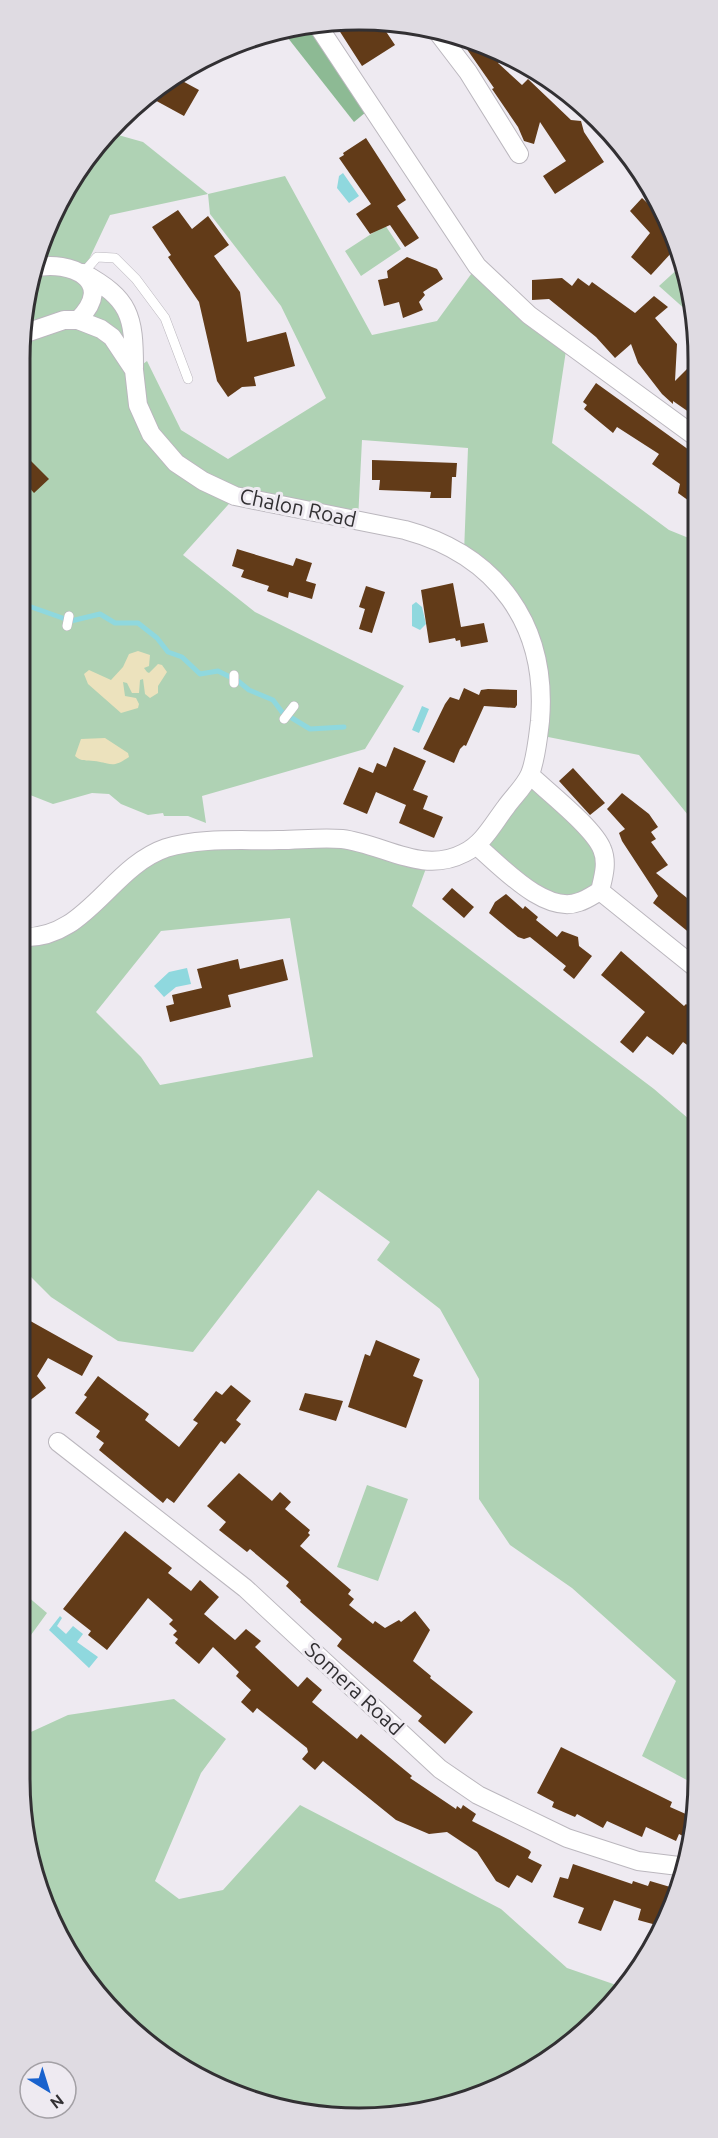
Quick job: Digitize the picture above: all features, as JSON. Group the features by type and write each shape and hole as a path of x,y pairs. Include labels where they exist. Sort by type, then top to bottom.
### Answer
{"street":[{"path":"322,32 477,266 529,315 688,431"},
{"path":"444,41 468,72 519,154"},
{"path":"43,267 63,266 83,273 113,291 123,303 131,325 134,370"},
{"path":"32,331 54,323 78,320 87,311 93,297 92,287 83,273"},
{"name":"Chalon Road","path":"30,937 42,936 63,928 83,915 134,866 151,854 168,848 211,842 342,839 428,863 461,855 477,846 530,775 542,698 538,664 515,604 490,574 464,553 432,537 235,496 203,482 176,462 151,434 138,405 134,370 112,337 101,329 78,320"},
{"path":"477,846 537,896 555,904 577,903 600,891 605,869 602,850 592,834 530,775"},
{"path":"600,891 688,962"},
{"name":"Somera Road","path":"58,1442 245,1588 440,1769 478,1795 567,1838 638,1861 677,1866"}],"lane":[{"path":"83,273 97,257 115,258 136,279 165,318 188,379"},
{"path":"67,626 69,616"},
{"path":"284,719 292,708"}],"green space":[{"path":"321,33 372,107 354,122 288,38"},
{"path":"118,135 143,142 208,194 285,176 372,335 437,321 477,266 567,344 552,443 669,530 688,538 688,815 639,755 538,735 527,630 464,553 468,448 362,440 358,520 236,496 183,555 255,612 404,686 365,749 202,796 206,823 188,816 164,816 163,813 148,815 121,804 109,794 92,793 53,804 30,795 30,359 33,316 47,253 64,213 85,176","holes":["208,194 210,214 281,306 326,398 228,459 181,430 147,361 135,370 123,303 83,272 110,215"]},
{"path":"385,225 401,249 361,276 345,251"},
{"path":"676,271 684,308 659,286"},
{"path":"530,775 602,850 600,891 555,904 477,846"},
{"path":"316,839 428,863 412,906 654,1089 688,1118 688,1781 642,1756 676,1681 572,1588 510,1545 479,1499 479,1379 440,1309 377,1260 390,1242 318,1190 193,1352 118,1341 51,1297 30,1276 30,937 42,936 151,854","holes":["290,918 313,1057 160,1085 141,1057 96,1012 161,931"]},
{"path":"367,1485 408,1499 378,1581 337,1567"},
{"path":"30,1599 47,1613 30,1636"},
{"path":"174,1699 226,1739 201,1773 155,1881 179,1899 223,1890 300,1805 501,1909 567,1968 615,1985 592,2012 576,2026 524,2064 465,2091 423,2102 359,2108 316,2105 253,2091 213,2074 176,2053 126,2012 85,1962 55,1905 36,1843 31,1801 30,1732 68,1715"}],"sand":[{"path":"138,651 150,655 149,666 144,668 147,672 149,673 158,664 162,665 167,672 158,686 158,693 150,698 145,694 143,679 140,680 139,693 132,693 127,683 123,682 125,696 136,698 139,704 138,708 121,713 88,684 84,674 89,670 111,680 123,667 129,654"},
{"path":"105,738 128,753 129,757 112,764 82,760 75,756 81,739"}],"water":[{"path":"343,173 359,196 349,203 337,188 339,176"},
{"path":"416,602 422,607 426,624 420,630 412,626 412,605"},
{"path":"422,706 429,709 419,733 412,730"},
{"path":"187,968 191,984 176,987 164,997 154,986 169,972"},
{"path":"60,1616 62,1618 57,1626 66,1634 73,1626 83,1634 77,1642 98,1657 89,1668 49,1630"}],"building":[{"path":"339,31 386,31 395,45 362,66"},
{"path":"466,47 500,62 498,63 522,85 528,79 571,120 581,121 584,132 604,162 555,194 543,176 566,161 540,122 534,144 524,141 518,127 492,89 494,88"},
{"path":"183,81 199,90 184,116 156,101"},
{"path":"366,138 406,200 397,206 419,238 405,247 390,225 370,234 356,214 371,204 339,158"},
{"path":"642,198 650,205 671,253 651,275 631,257 650,233 630,211"},
{"path":"178,210 192,229 208,216 229,245 214,256 240,292 247,342 286,332 295,366 254,377 256,386 242,387 228,397 217,381 199,302 168,257 171,255 152,227"},
{"path":"407,257 437,269 443,279 423,292 425,295 419,302 423,310 403,318 399,302 384,306 378,280 388,278 387,271"},
{"path":"562,278 572,286 578,278 589,286 592,282 635,313 654,296 668,307 655,318 677,344 675,381 688,368 688,411 673,401 673,404 662,394 638,363 631,344 615,358 596,337 549,299 532,300 532,280"},
{"path":"596,383 688,449 688,500 678,493 680,484 652,464 659,454 617,427 613,433 584,409 587,405 583,402"},
{"path":"30,460 49,479 34,493 30,488"},
{"path":"372,460 457,463 456,477 452,477 451,498 430,498 431,492 379,490 380,480 372,480"},
{"path":"237,549 293,566 296,558 312,563 306,581 316,584 312,599 289,592 288,598 267,591 269,586 241,577 244,570 232,566"},
{"path":"453,583 461,627 484,623 488,642 461,647 460,640 456,641 455,638 429,643 421,590"},
{"path":"366,586 385,592 372,633 359,629 365,609 359,607"},
{"path":"464,688 479,695 481,690 488,689 517,690 517,705 515,708 484,706 466,746 460,749 454,763 423,749 445,704 450,697 459,700"},
{"path":"394,747 426,761 413,790 428,796 423,809 443,817 434,838 399,823 406,805 376,792 367,814 343,804 359,767 373,773 377,763 386,767"},
{"path":"573,768 605,803 590,815 559,781"},
{"path":"622,793 649,814 658,827 651,832 656,839 651,842 668,865 656,873 688,899 688,932 653,903 658,896 622,841 619,833 625,829 607,809"},
{"path":"452,888 474,907 464,918 442,899"},
{"path":"506,894 523,909 525,906 538,917 536,920 557,937 562,931 578,937 579,946 592,956 574,979 563,970 566,966 530,937 524,939 518,937 489,913 495,902"},
{"path":"621,951 684,1006 688,1005 688,1046 683,1042 673,1055 647,1036 633,1053 620,1042 645,1012 601,975"},
{"path":"238,959 240,969 283,959 288,980 228,995 231,1007 170,1022 166,1006 174,1004 172,995 202,988 197,969"},
{"path":"30,1321 93,1356 82,1376 48,1358 37,1376 46,1388 30,1400"},
{"path":"376,1340 420,1359 413,1376 423,1380 406,1428 348,1407 365,1354 370,1356"},
{"path":"98,1376 149,1414 145,1420 179,1447 198,1423 193,1420 216,1391 222,1395 231,1385 251,1401 236,1420 241,1424 225,1444 221,1441 174,1503 167,1498 163,1503 99,1450 104,1443 96,1437 100,1431 75,1413 87,1397 84,1395"},
{"path":"305,1393 343,1401 336,1421 299,1410"},
{"path":"239,1473 272,1501 280,1492 291,1502 285,1509 310,1530 308,1533 310,1535 300,1546 351,1590 348,1594 354,1599 349,1605 373,1624 375,1621 385,1628 399,1620 401,1622 415,1611 430,1630 413,1661 431,1676 430,1678 473,1712 445,1744 418,1721 422,1716 337,1646 342,1639 300,1602 301,1600 286,1586 289,1582 250,1549 247,1552 219,1530 226,1522 207,1506"},
{"path":"125,1531 172,1568 168,1573 191,1591 200,1580 219,1597 204,1614 235,1640 246,1629 261,1641 255,1647 298,1687 307,1677 322,1690 312,1702 357,1739 361,1734 412,1776 410,1778 456,1809 457,1806 461,1809 463,1805 476,1814 472,1821 529,1850 531,1852 528,1858 542,1865 532,1883 517,1875 509,1888 496,1881 477,1852 447,1832 429,1834 396,1820 323,1761 315,1770 302,1759 308,1752 307,1748 257,1708 253,1713 241,1702 251,1690 236,1676 239,1672 213,1647 199,1664 175,1643 178,1639 173,1635 177,1631 169,1624 173,1620 148,1598 107,1650 88,1635 91,1631 63,1609"},
{"path":"561,1747 672,1802 670,1807 686,1814 683,1836 679,1834 676,1841 646,1827 642,1837 607,1821 603,1828 577,1814 575,1817 552,1807 554,1802 537,1793"},
{"path":"573,1864 632,1884 633,1881 648,1886 650,1881 670,1887 654,1924 638,1920 641,1909 614,1900 601,1931 578,1923 584,1908 553,1897 560,1877 568,1879"}],"waterway":[{"path":"30,607 71,621 100,614 115,623 138,623 157,638 168,652 182,657 200,674 218,671 238,681 249,690 273,700 282,712 310,729 344,727"}]}
